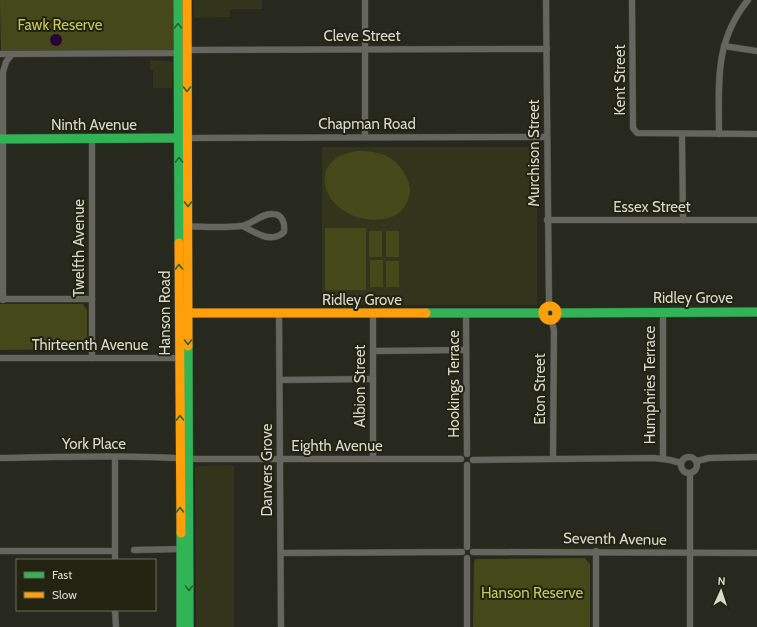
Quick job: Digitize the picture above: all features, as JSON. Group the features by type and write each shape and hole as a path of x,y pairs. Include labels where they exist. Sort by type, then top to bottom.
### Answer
{"main road":[{"name":"Hanson Road","path":"178,0 183,51"},
{"name":"Hanson Road","path":"181,627 185,549 185,458 188,363 184,314 183,138 183,51 187,0"},
{"name":"Ninth Avenue","path":"2,139 183,138"},
{"name":"Ridley Grove","path":"184,314 466,313 546,309"},
{"path":"546,309 548,319 554,316"},
{"name":"Ridley Grove","path":"554,316 663,312 757,312"},
{"name":"Hanson Road","path":"184,314 179,358 185,458"},
{"path":"179,358 188,363"},
{"name":"Hanson Road","path":"185,549 189,627"}],"street":[{"path":"365,0 365,137"},
{"name":"Murchison Street","path":"546,0 548,220 546,309"},
{"name":"Kent Street","path":"632,0 633,128 637,133 757,134"},
{"path":"719,134 718,78 724,46 731,24 748,0"},
{"path":"724,46 757,51"},
{"name":"Cleve Street","path":"0,54 366,49 547,49"},
{"path":"12,54 6,62 3,72 2,300 92,299"},
{"path":"682,134 683,220"},
{"name":"Chapman Road","path":"183,138 547,137"},
{"name":"Twelfth Avenue","path":"92,139 92,358"},
{"path":"184,226 242,226 269,238 279,237 284,232 285,224 280,216 273,214 262,216 242,226"},
{"name":"Essex Street","path":"548,220 757,220"},
{"name":"Humphries Terrace","path":"663,312 663,458"},
{"name":"Hookings Terrace","path":"466,313 467,454"},
{"name":"Danvers Grove","path":"279,314 281,627"},
{"name":"Albion Street","path":"373,314 373,458"},
{"name":"Eton Street","path":"553,459 554,316"},
{"path":"373,351 466,350"},
{"name":"Thirteenth Avenue","path":"0,358 179,358"},
{"path":"280,380 373,379"},
{"path":"467,465 462,462 461,459 464,454 472,457 472,460"},
{"path":"115,456 115,559"},
{"name":"York Place","path":"0,458 115,456 185,458"},
{"path":"690,473 682,469 681,463 684,458 690,457 697,461 709,458 757,457"},
{"name":"Eighth Avenue","path":"185,458 461,459"},
{"path":"472,460 663,458 681,463"},
{"path":"467,465 470,464 472,460"},
{"path":"690,473 696,469 697,461"},
{"path":"467,465 467,547"},
{"path":"690,473 690,627"},
{"path":"462,552 463,549 467,547"},
{"path":"467,547 473,552 472,555 467,558"},
{"path":"134,550 185,549"},
{"path":"0,551 114,550"},
{"path":"596,551 596,627"},
{"name":"Seventh Avenue","path":"473,552 596,551 757,553"},
{"path":"280,553 462,552"},
{"path":"462,552 467,558 467,627"},
{"path":"116,611 116,627"}],"shaded area":[{"path":"193,0 262,0 262,9 230,9 230,17 194,18"},
{"path":"54,34 58,34 62,40 58,46 54,46 50,42 50,38"},
{"path":"150,60 171,61 173,63 172,88 153,88 153,70 150,70"},
{"path":"322,147 537,147 537,305 322,305"},
{"path":"234,465 234,627 196,627 195,468 198,466"}],"green space":[{"name":"Fawk Reserve","path":"0,0 173,0 173,50 1,51"},
{"path":"358,151 373,152 386,156 392,159 402,169 409,184 410,193 407,203 398,214 384,219 364,219 347,213 334,203 327,190 325,177 329,165 340,156"},
{"path":"325,228 366,228 366,290 325,290"},
{"path":"369,231 382,231 382,257 369,257"},
{"path":"386,231 399,231 399,257 386,257"},
{"path":"370,260 383,260 383,287 370,287"},
{"path":"386,261 399,261 399,287 386,287"},
{"path":"0,304 83,304 87,310 87,349 0,350"},
{"name":"Hanson Reserve","path":"585,558 590,564 590,627 473,627 475,559"}],"traffic: fast":[{"path":"178,0 179,243"},
{"path":"0,139 184,138"},
{"path":"557,313 757,312"},
{"path":"426,313 544,313"},
{"path":"188,346 189,627"},
{"path":"181,533 181,627"}],"traffic: slow":[{"path":"187,0 188,346"},
{"path":"179,243 181,533"},
{"path":"550,306 555,308 557,313 555,318 550,320 545,318 543,313 545,308 550,306"},
{"path":"183,313 426,313"}]}
